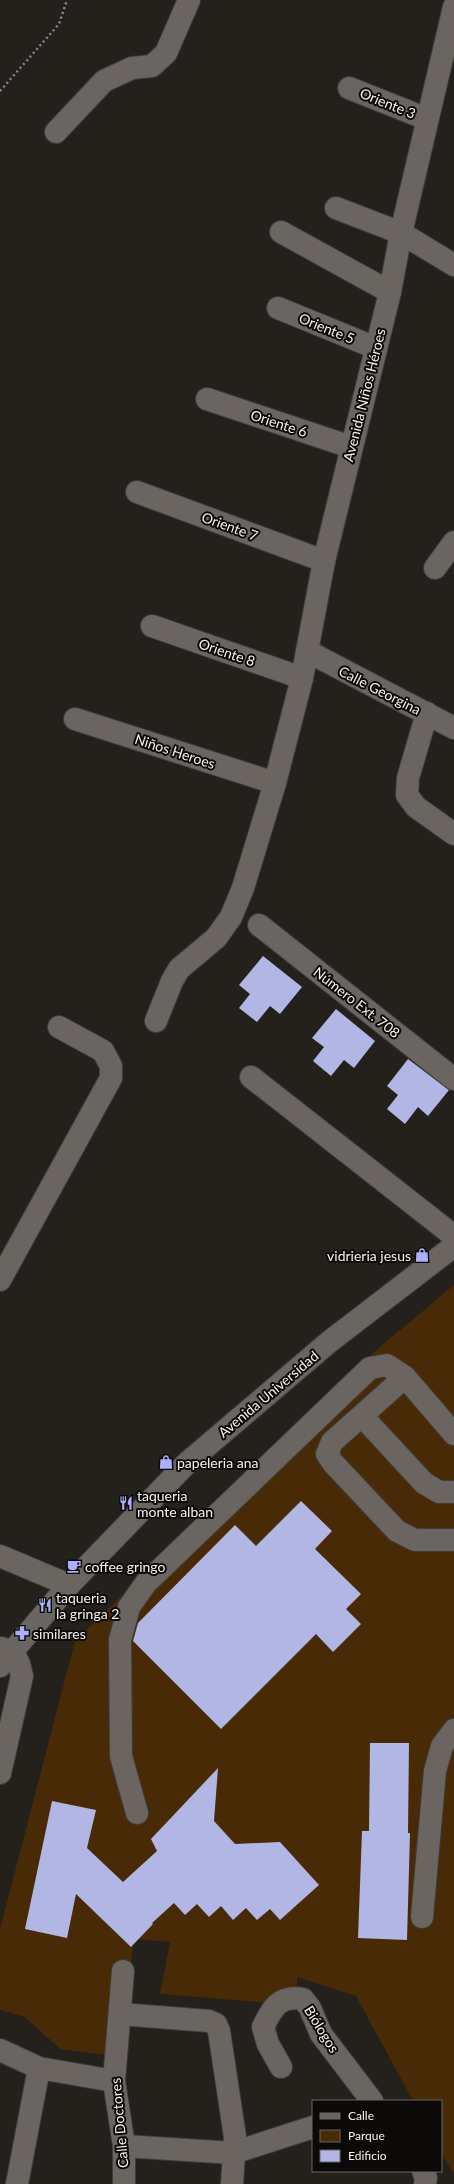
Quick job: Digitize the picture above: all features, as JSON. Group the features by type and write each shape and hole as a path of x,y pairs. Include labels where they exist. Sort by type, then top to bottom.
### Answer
{"street":[{"path":"56,132 104,81 132,68 152,66 166,53 189,0"},
{"path":"446,0 454,3"},
{"name":"Avenida Niños Héroes","path":"156,1021 172,981 179,969 216,938 231,917 243,888 275,783 302,678 324,561 390,292 401,233 454,7"},
{"name":"Oriente 3","path":"349,88 427,119"},
{"path":"336,208 401,233 452,258"},
{"path":"281,232 390,292"},
{"name":"Oriente 5","path":"278,308 376,348"},
{"name":"Oriente 6","path":"207,399 351,447"},
{"name":"Oriente 7","path":"137,492 324,561"},
{"path":"435,568 454,542"},
{"name":"Oriente 8","path":"152,626 302,678"},
{"name":"Calle Georgina","path":"307,651 454,728"},
{"path":"427,714 408,778 407,795 416,807 454,834"},
{"name":"Niños Heroes","path":"75,719 275,783"},
{"name":"Número Ext. 708","path":"259,925 454,1078"},
{"path":"0,1280 111,1078 111,1066 103,1051 58,1026"},
{"path":"251,1077 454,1236"},
{"name":"Avenida Universidad","path":"4,1655 186,1463 329,1342 454,1246"},
{"path":"137,1813 121,1756 120,1640 129,1607 146,1582 370,1368 387,1365 405,1377 454,1434"},
{"path":"405,1377 332,1442 326,1454 397,1531 415,1540 454,1540"},
{"path":"362,1416 424,1483 439,1492 454,1492"},
{"path":"0,1556 69,1585"},
{"path":"0,1773 22,1676 19,1664 4,1655"},
{"path":"422,1917 435,1771 442,1746 454,1730"},
{"name":"Calle Doctores","path":"123,1971 114,2081 124,2146 124,2184"},
{"name":"Biólogos","path":"281,2067 268,2044 263,2027 272,2007 292,1997 303,1999 310,2008 321,2034 365,2099"},
{"path":"120,2014 209,2021 216,2024 219,2031 235,2137 232,2184"},
{"path":"0,2050 39,2068 114,2081"},
{"path":"18,2184 39,2068"},
{"path":"124,2146 233,2153 312,2127"},
{"path":"423,2172 426,2178 425,2184"}],"path":[{"path":"0,91 59,24 67,0"}],"green space":[{"path":"454,1285 454,2175 442,2154 442,2100 412,2100 356,1996 297,1977 298,2005 160,1994 170,1942 134,1939 119,2057 60,2049 25,2017 0,2010 0,1929 75,1641 374,1352"}],"building":[{"path":"263,956 302,987 280,1014 270,1006 257,1022 239,1008 250,994 239,985"},
{"path":"336,1009 375,1041 354,1068 344,1060 331,1076 313,1061 324,1047 312,1038"},
{"path":"408,1059 449,1090 428,1116 418,1107 405,1124 387,1109 398,1095 387,1086"},
{"path":"301,1501 332,1531 315,1549 361,1594 346,1609 361,1624 333,1652 316,1634 221,1729 133,1641 138,1623 235,1525 256,1546"},
{"path":"370,1743 409,1743 408,1833 410,1833 407,1940 358,1938 362,1831 369,1831"},
{"path":"218,1768 214,1821 235,1844 280,1842 319,1885 280,1920 270,1909 257,1920 246,1908 233,1920 221,1906 209,1917 197,1904 185,1915 174,1903 152,1923 153,1924 131,1947 76,1894 67,1938 25,1929 52,1801 96,1810 87,1848 123,1882 157,1851 151,1839"}],"place":[{"name":"vidrieria jesus","path":"422,1255"},
{"name":"papeleria ana","path":"166,1462"},
{"name":"taqueria monte alban","path":"126,1503"},
{"name":"coffee gringo","path":"74,1566"},
{"name":"taqueria la gringa 2","path":"45,1605"},
{"name":"similares","path":"22,1633"}]}
